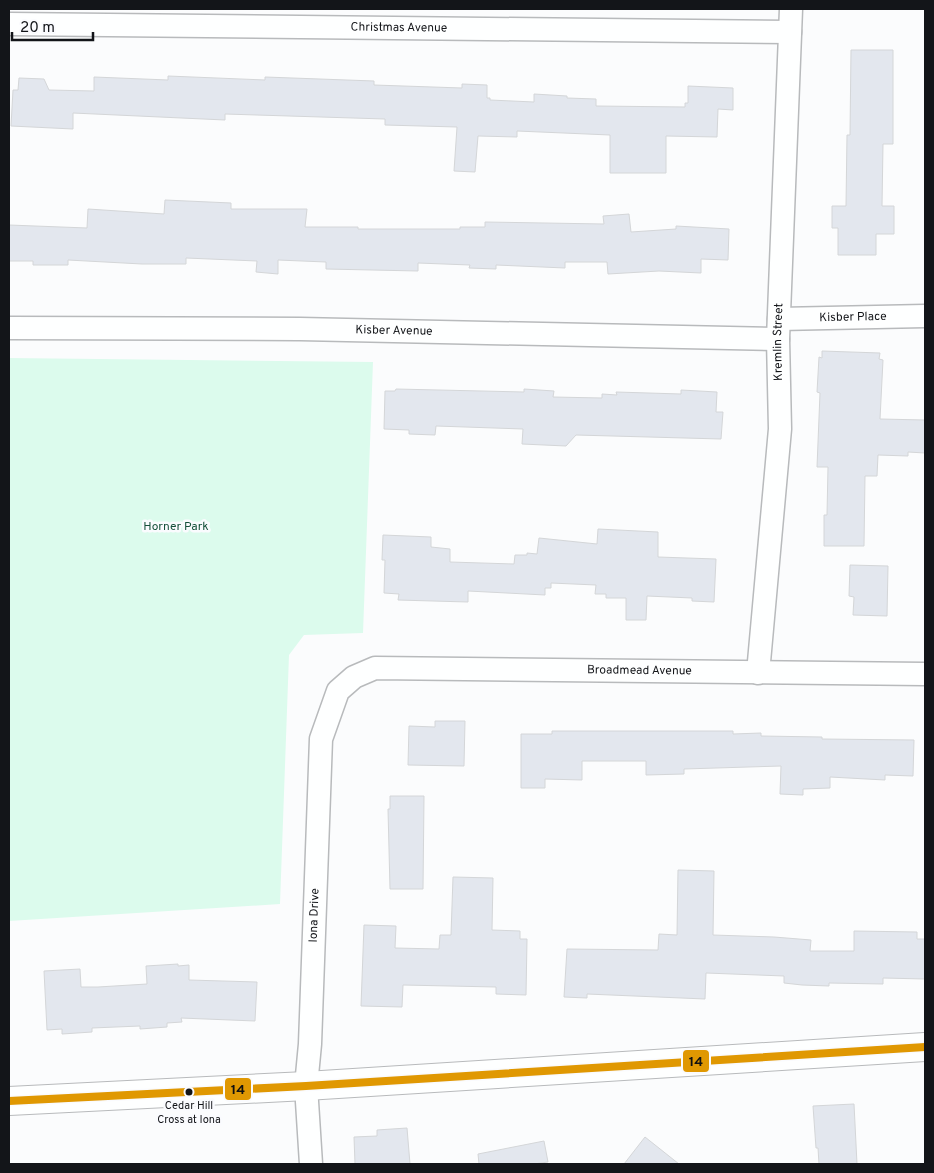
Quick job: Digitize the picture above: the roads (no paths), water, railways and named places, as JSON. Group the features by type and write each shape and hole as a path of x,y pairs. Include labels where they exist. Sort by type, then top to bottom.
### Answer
{"main road":[{"path":"9,1101 306,1086 925,1047"}],"street":[{"name":"Kremlin Street","path":"758,673 780,429 779,329 791,9"},
{"name":"Christmas Avenue","path":"9,24 790,32"},
{"name":"Kisber Place","path":"779,329 925,316"},
{"name":"Kisber Avenue","path":"9,328 779,329"},
{"name":"Broadmead Avenue","path":"354,677 375,668 925,674"},
{"name":"Iona Drive","path":"311,1164 306,1086 310,1044 321,739 338,691 354,677"}],"place":[{"name":"Cedar Hill Cross at Iona","path":"189,1092"}],"park label":[{"name":"Horner Park","path":"176,527"}]}
